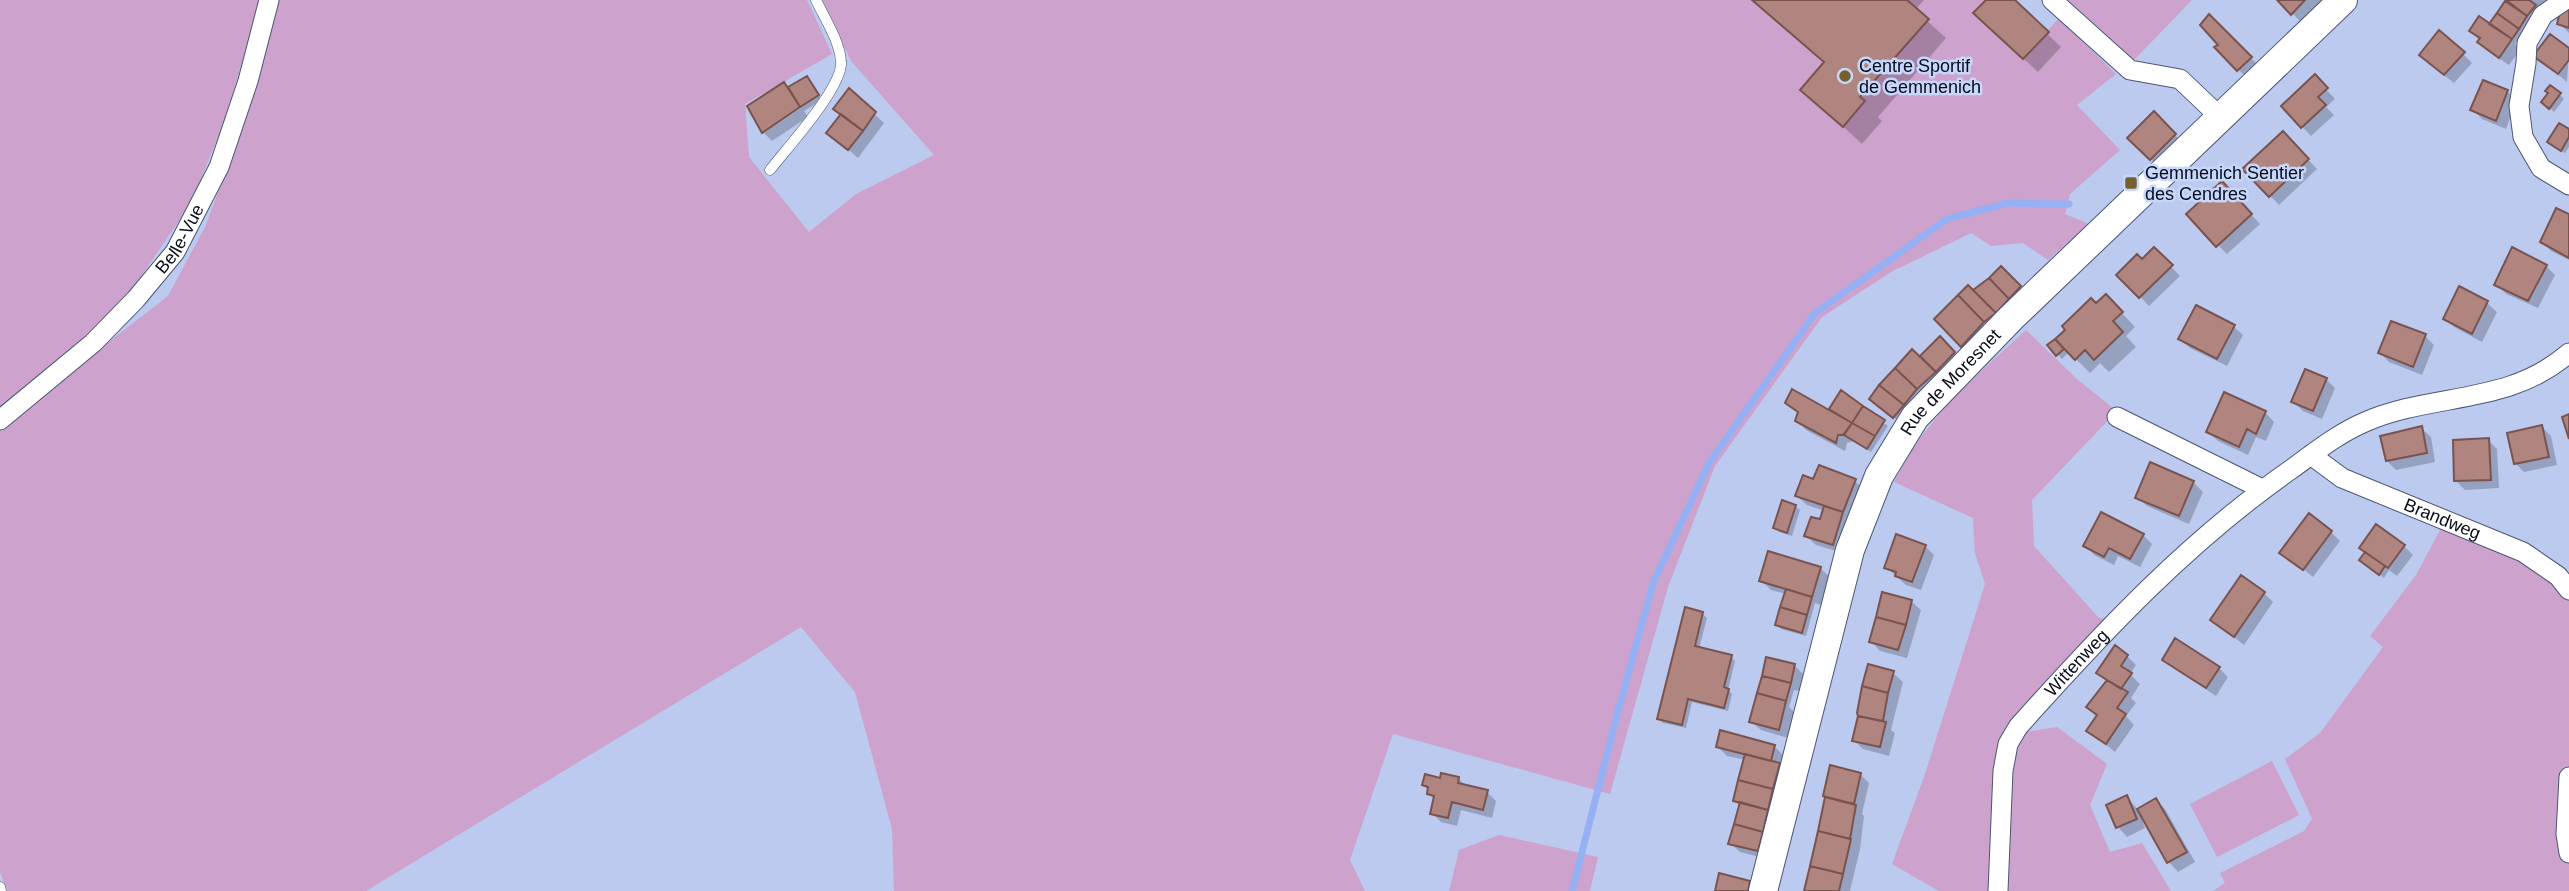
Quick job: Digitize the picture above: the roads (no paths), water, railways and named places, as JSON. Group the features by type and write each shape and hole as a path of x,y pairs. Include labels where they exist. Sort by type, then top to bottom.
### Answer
{"street":[{"name":"Belle-Vue","path":"0,419 93,343 136,299 175,251 219,167 248,81 269,0"},
{"path":"2052,0 2130,70 2180,79 2221,118"},
{"name":"Rue de Moresnet","path":"1763,891 1850,550 1879,476 1915,417 2011,318 2343,0"},
{"path":"2565,0 2543,15 2527,43 2519,106 2523,137 2540,167 2569,185"},
{"name":"Wittenweg","path":"1998,891 2003,771 2008,744 2018,727 2144,591 2262,489 2363,422 2404,409 2516,386 2555,365 2569,353"},
{"path":"2117,416 2262,489"},
{"name":"Brandweg","path":"2311,455 2342,478 2523,552 2558,576 2569,590"},
{"path":"2569,777 2566,834 2569,853"}],"lane":[{"path":"770,170 824,102 839,76 842,64 839,49 816,0"}],"waterway":[{"path":"1572,891 1653,583 1709,463 1815,313 1947,219 2008,203 2069,204"}],"place":[{"name":"Centre Sportif de Gemmenich","path":"1845,76"},
{"name":"Gemmenich Sentier des Cendres","path":"2131,183"}]}
